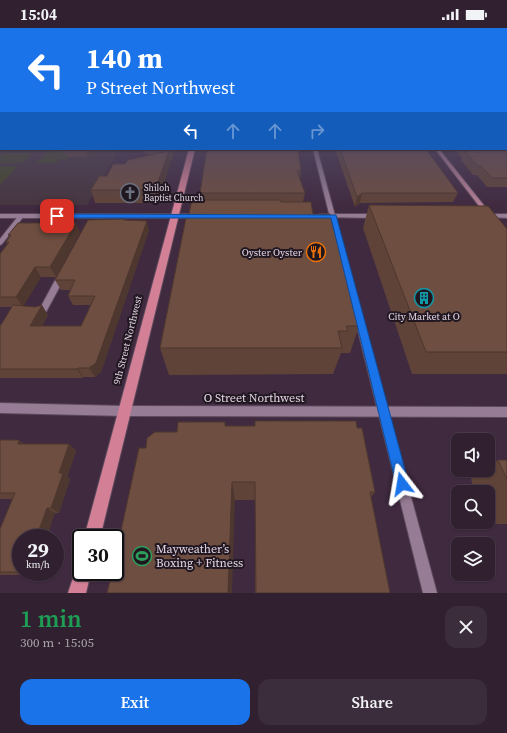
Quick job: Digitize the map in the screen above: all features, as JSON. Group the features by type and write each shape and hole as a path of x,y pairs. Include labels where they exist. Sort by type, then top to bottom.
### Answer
{"main road":[{"name":"9th Street Northwest","path":"94,529 191,154"},
{"path":"441,154 495,223"},
{"path":"78,593 81,581"}],"street":[{"path":"317,154 334,216 430,593"},
{"path":"0,216 92,219 203,216"},
{"path":"0,243 21,216"},
{"path":"313,216 383,216"},
{"path":"477,216 507,216"},
{"path":"42,312 66,267"},
{"name":"O Street Northwest","path":"0,408 125,411 507,412"}],"shaded area":[{"path":"0,154 116,154 87,205 0,205"}],"green space":[{"path":"2,154 31,154 23,163 0,163 0,156"},
{"path":"44,154 68,154 69,157 68,159 60,159 56,163 37,163"},
{"path":"0,166 18,166 0,185"}],"building":[{"path":"154,154 168,154 155,190 91,190 99,176 107,176 113,164 125,164 128,160"},
{"path":"206,154 299,154 301,171 297,171 305,193 200,193"},
{"path":"342,154 430,154 458,193 362,193 357,197"},
{"path":"468,154 507,154 507,178 492,178 481,166 478,166"},
{"path":"192,200 281,200 281,202 311,202 313,214 330,214 359,326 346,326 348,331 338,331 342,348 160,348 186,218 188,218"},
{"name":"City Market at O","path":"369,205 488,206 507,229 507,352 426,352"},
{"path":"125,219 124,220 147,221 96,363 89,368 77,369 0,369 0,325 13,305 35,307 42,305 30,326 81,326 95,296 68,296 75,280 55,280 88,220"},
{"path":"18,223 76,223 50,267 35,267 16,297 0,297 0,254 9,242 6,242 11,235 8,235"},
{"path":"255,421 356,421 357,428 362,428 375,492 370,492 390,593 256,593 255,482 232,482 228,593 107,593 110,581 124,581 124,529 121,529 139,448 146,448 147,438 155,432 177,432 178,422 225,422 225,426 255,426"},
{"path":"0,440 19,440 18,444 69,444 59,473 63,473 51,508 47,508 39,529 12,529 12,572 0,572 0,529 15,493 0,493"},
{"path":"498,460 507,460 507,479"}],"place":[{"name":"Shiloh Baptist Church","path":"130,193"},
{"name":"Oyster Oyster","path":"316,252"},
{"name":"City Market at O","path":"424,298"},
{"name":"Mayweather’s Boxing + Fitness","path":"142,556"}],"route":[{"path":"57,216 334,216 402,484"}]}
